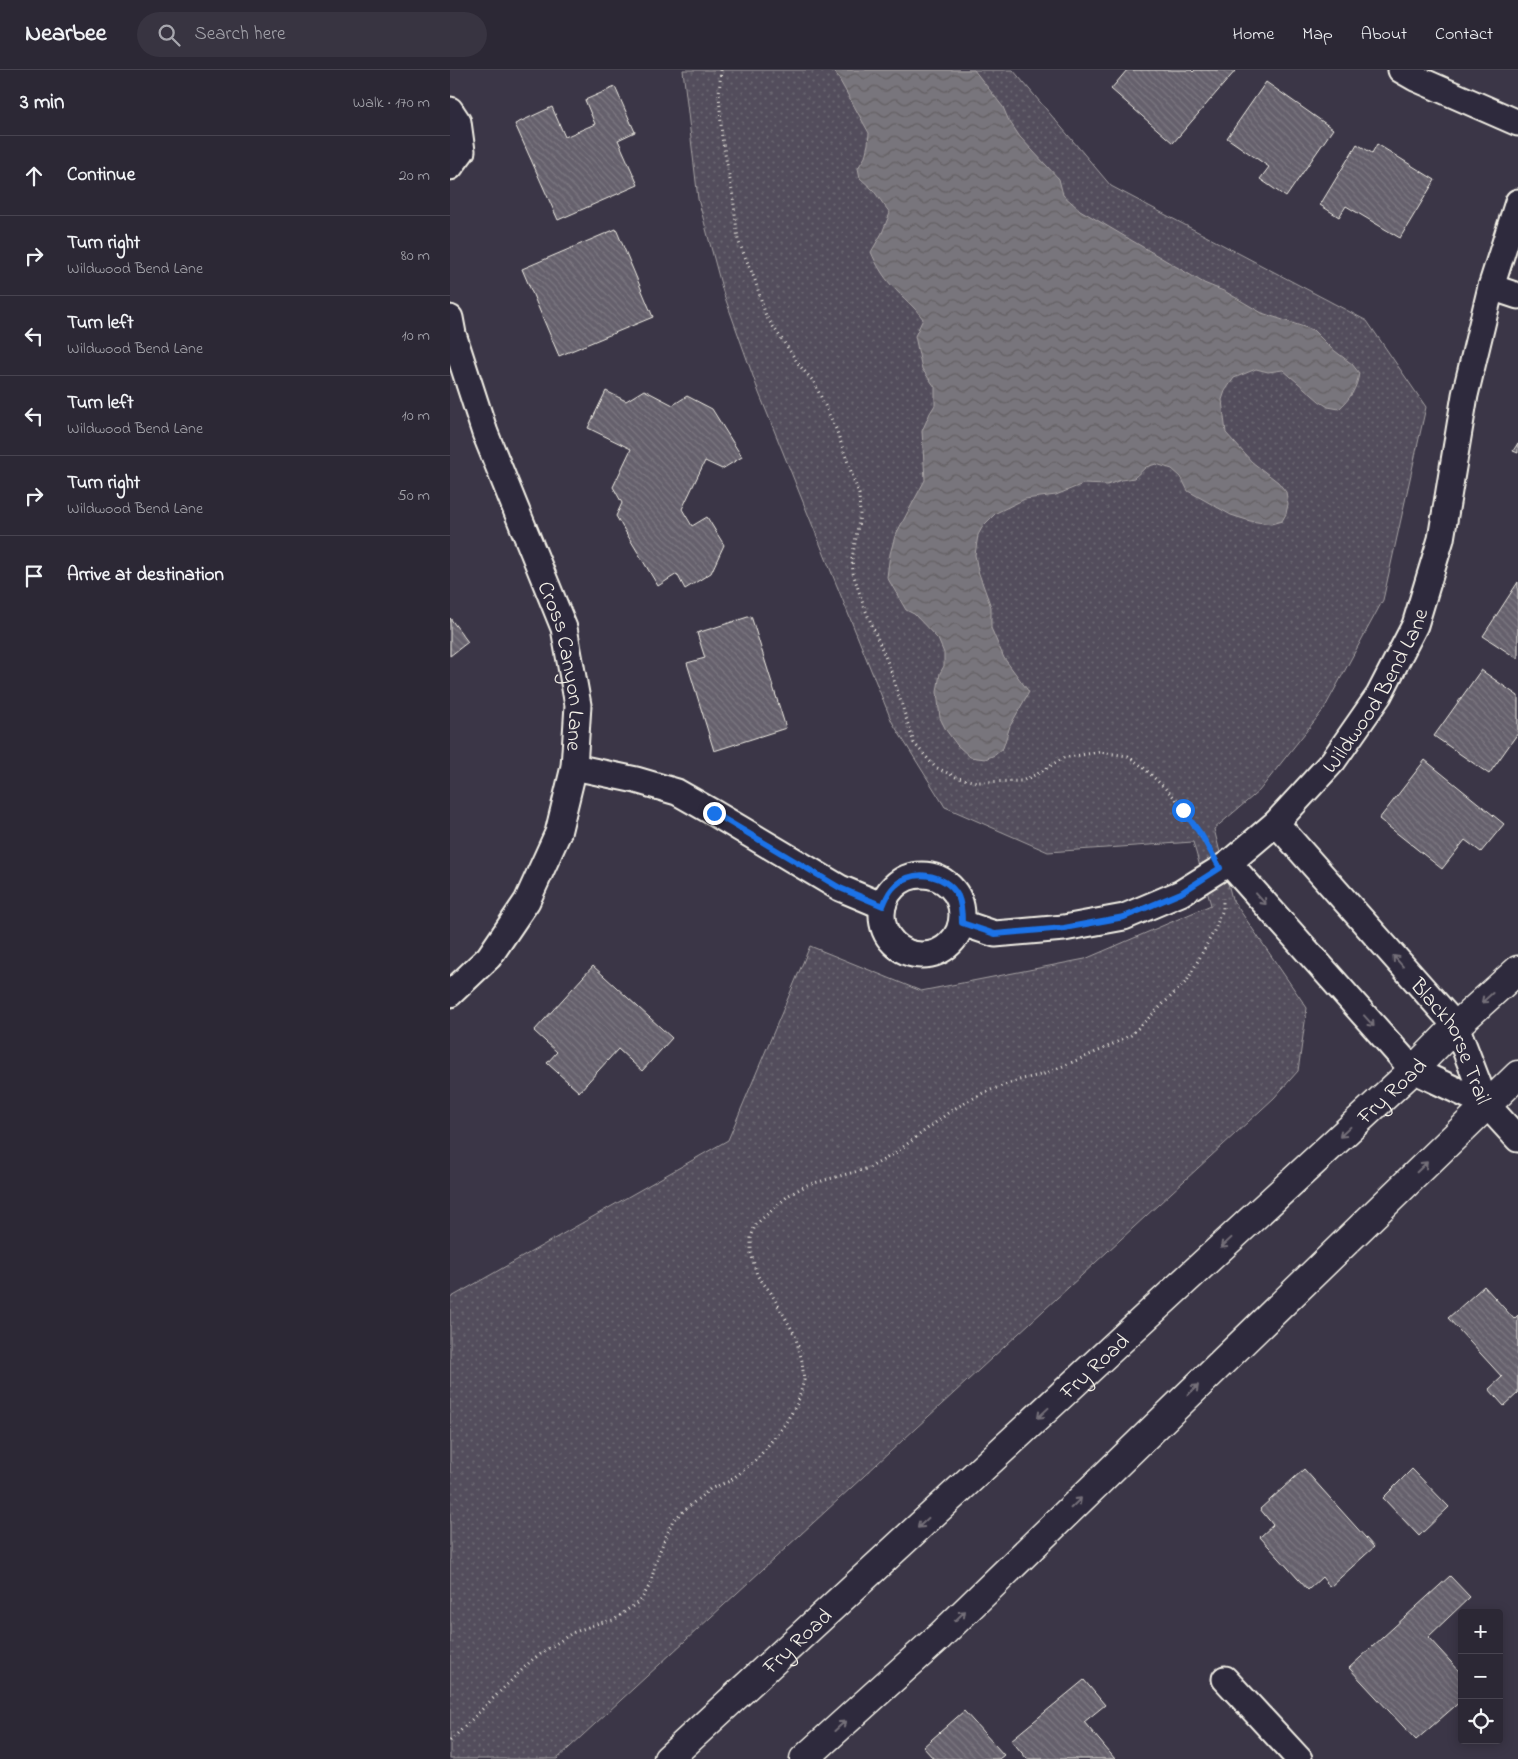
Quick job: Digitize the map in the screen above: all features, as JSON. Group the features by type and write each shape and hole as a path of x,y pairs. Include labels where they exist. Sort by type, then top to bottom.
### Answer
{"main road":[{"name":"Fry Road","path":"668,1759 1413,1070 1456,1026 1518,970"},
{"path":"804,1759 940,1636 1518,1075"}],"street":[{"path":"1402,70 1415,78 1518,123"},
{"path":"450,110 458,122 462,151 450,167"},
{"name":"Wildwood Bend Lane","path":"962,923 995,934 1064,928 1124,917 1181,893 1224,866 1276,823 1333,761 1379,695 1415,625 1441,539 1464,395 1492,287 1518,202"},
{"path":"1492,287 1518,296"},
{"name":"Cross Canyon Lane","path":"450,318 459,383 485,432 564,628 578,705 574,767 558,833 528,901 489,957 450,994"},
{"path":"574,767 636,780 677,792 840,888 883,906"},
{"name":"Blackhorse Trail","path":"1276,823 1456,1026 1486,1104"},
{"name":"Blackhorse Trail","path":"1224,866 1413,1070 1486,1104"},
{"path":"913,876 936,877 948,884 958,896 962,909 962,923 957,936 951,944 931,955 917,955 899,948 889,939 883,926 883,906 891,890 901,880 913,876"},
{"path":"1486,1104 1518,1139"},
{"path":"1225,1679 1299,1759"}],"path":[{"path":"450,1742 533,1659 572,1633 598,1623 614,1620 641,1600 651,1583 656,1560 673,1520 710,1489 730,1481 758,1458 798,1402 804,1380 802,1361 795,1335 771,1293 757,1274 751,1253 751,1238 755,1225 789,1195 807,1185 869,1168 894,1154 952,1110 985,1092 1019,1080 1044,1074 1131,1035 1187,982 1223,909 1224,866 1176,799 1143,767 1128,756 1099,752 1063,758 1022,781 977,782 958,778 935,766 914,743 890,668 860,596 853,573 852,559 860,515 859,494 836,429 814,382 800,366 766,316 755,280 738,240 733,196 722,138 719,94 721,70"}],"shaded area":[{"path":"683,70 1013,70 1111,186 1367,321 1426,407 1383,600 1324,709 1259,791 1214,829 1232,899 1307,1008 1298,1071 1274,1098 557,1759 450,1759 450,1298 728,1140 810,946 921,991 1085,959 1211,905 1193,842 1048,852 945,807 892,722 759,393 723,292 698,199"}],"water":[{"path":"834,70 974,70 1003,107 1008,119 1020,137 1059,179 1063,195 1080,210 1204,283 1226,292 1262,313 1313,330 1331,348 1352,364 1359,373 1357,384 1352,393 1339,409 1328,407 1319,401 1283,370 1268,372 1256,369 1234,378 1225,391 1222,400 1226,433 1252,462 1278,482 1286,492 1288,504 1282,521 1271,524 1250,521 1231,515 1188,491 1181,477 1172,469 1156,464 1146,467 1134,478 1107,485 1083,484 1056,495 1025,499 996,513 983,526 978,535 975,555 978,571 991,607 991,628 1004,658 1029,692 1010,726 1003,748 995,755 985,759 970,757 957,745 946,730 940,718 937,692 940,673 944,666 944,653 938,639 914,614 906,610 887,577 895,536 925,480 922,431 935,405 935,387 922,369 915,336 923,319 889,282 880,270 871,252 882,233 890,213 873,190 860,178 858,168 865,157 869,133"}],"building":[{"path":"1127,70 1191,70 1193,72 1195,70 1236,70 1173,143 1111,89"},
{"path":"1266,82 1333,129 1286,197 1260,179 1269,167 1227,138"},
{"path":"615,87 635,132 618,140 638,185 558,220 515,124 552,107 565,137 595,124 585,100"},
{"path":"1357,144 1372,153 1377,144 1435,180 1400,238 1346,206 1339,217 1320,205"},
{"path":"616,229 653,317 559,356 522,269"},
{"path":"644,390 673,405 687,396 712,409 742,457 722,469 705,461 682,509 692,526 707,517 724,545 711,573 685,589 677,574 658,586 616,516 622,503 613,487 631,449 588,428 606,391 626,401"},
{"path":"1518,443 1518,453 1513,451"},
{"path":"1518,582 1518,659 1483,636"},
{"path":"751,616 786,728 714,751 687,663 705,658 697,633"},
{"path":"450,618 468,642 450,656"},
{"path":"1481,670 1518,696 1518,733 1489,774 1434,736"},
{"path":"1425,760 1504,824 1481,852 1465,840 1442,869 1379,819"},
{"path":"593,966 672,1038 642,1071 618,1049 579,1092 547,1063 557,1052 534,1031"},
{"path":"1484,1286 1514,1319 1518,1315 1518,1393 1504,1406 1489,1389 1502,1377 1448,1318"},
{"path":"1304,1469 1374,1547 1330,1587 1322,1577 1308,1590 1260,1537 1273,1525 1260,1509"},
{"path":"1412,1469 1449,1507 1419,1536 1383,1498"},
{"path":"1450,1576 1470,1597 1428,1637 1458,1670 1458,1703 1416,1740 1349,1668"},
{"path":"1084,1680 1105,1705 1084,1722 1115,1759 1027,1759 1011,1740"},
{"path":"964,1711 1004,1755 999,1759 934,1759 923,1747"}],"route":[{"path":"714,813 840,888 883,906 891,890 901,880 913,876 927,875 936,877 948,884 958,896 962,909 962,923 995,934 1064,928 1124,917 1181,893 1220,868 1202,836 1183,810"}]}
